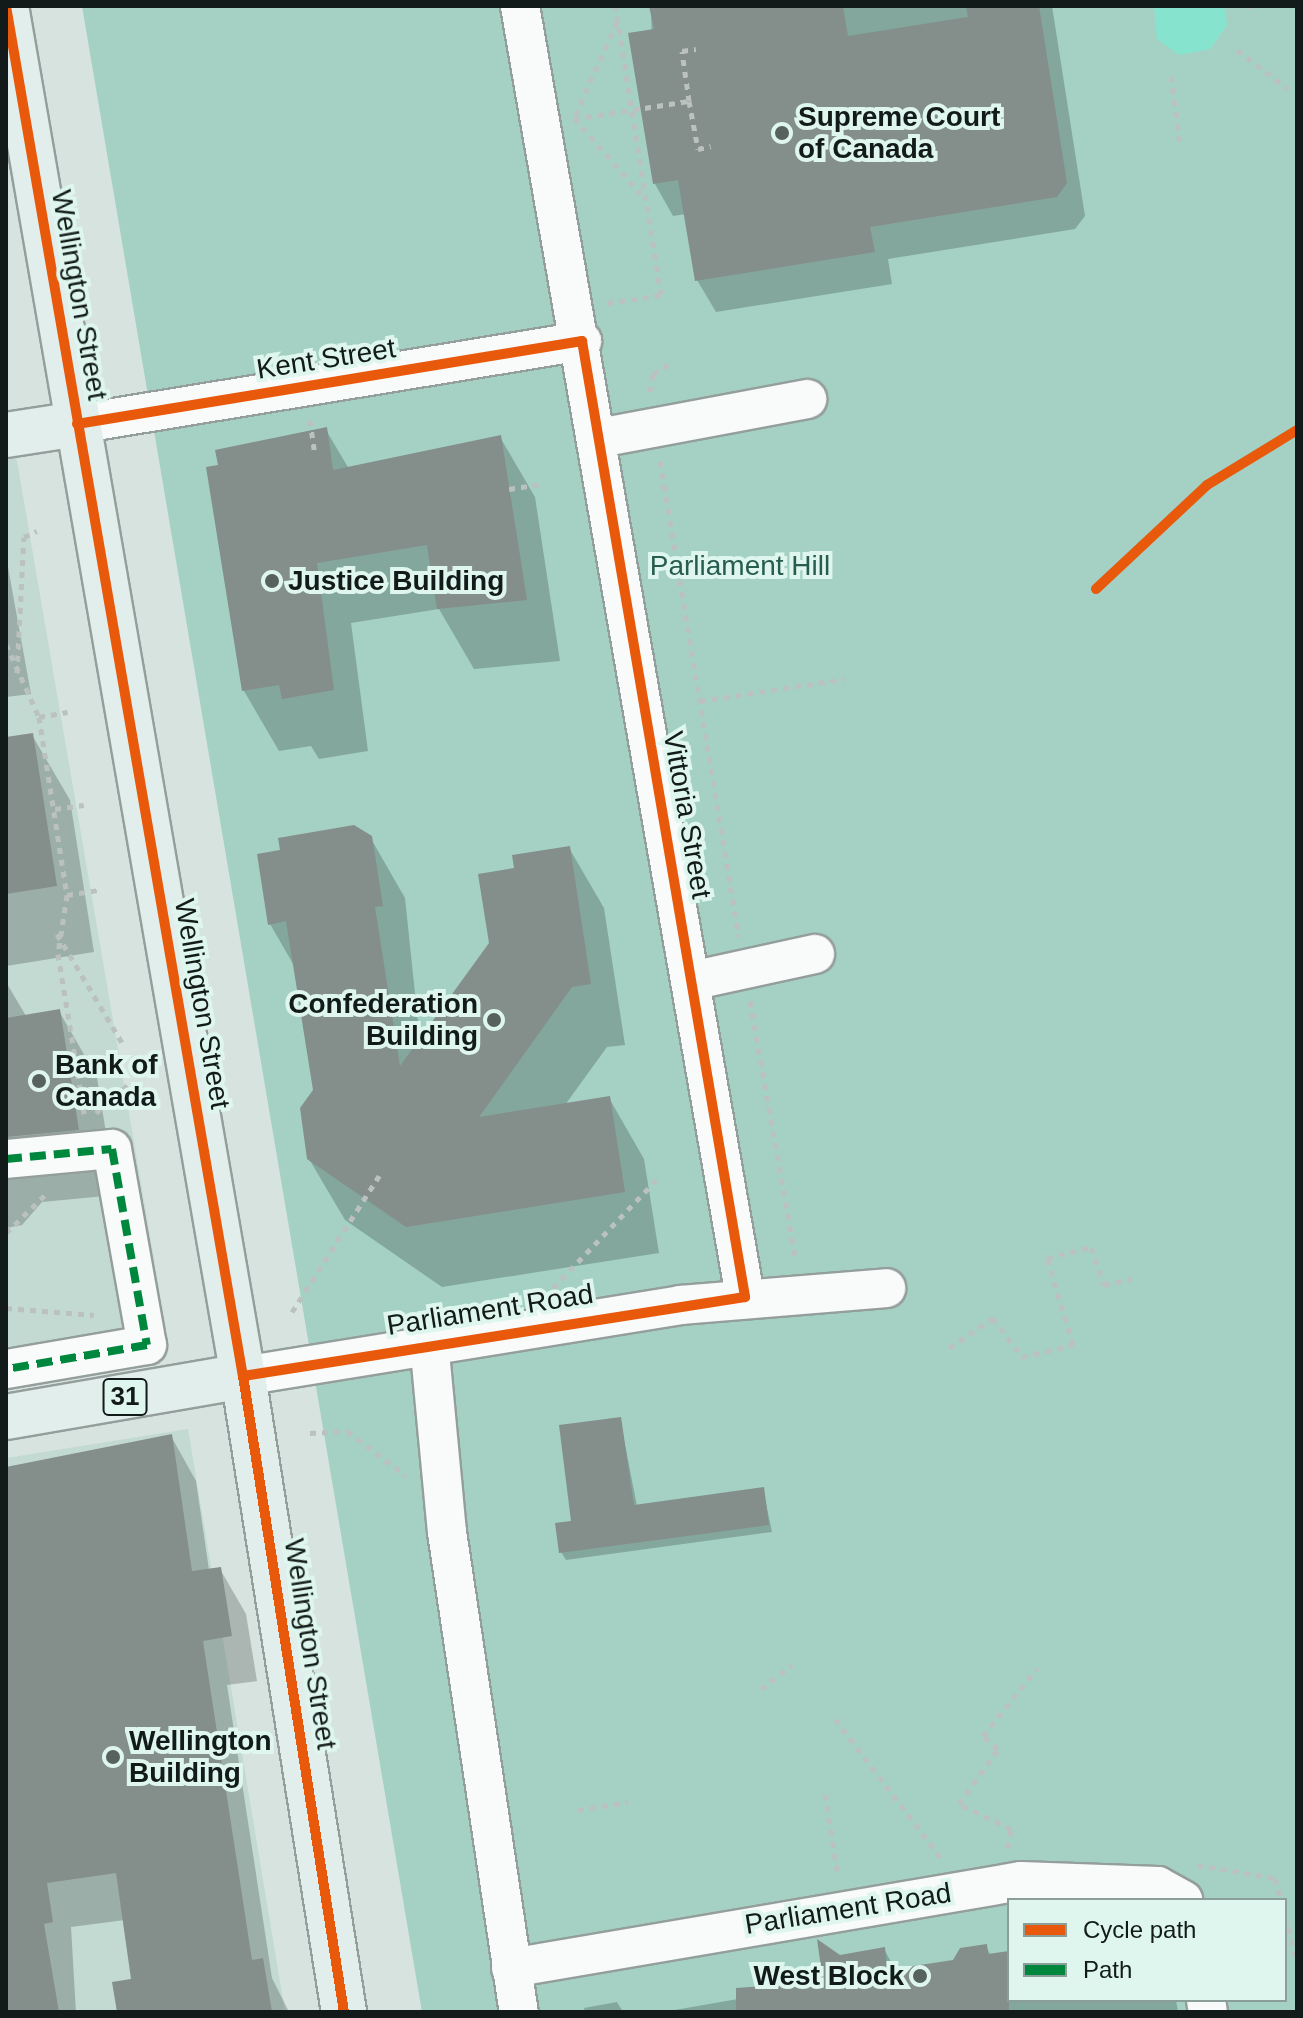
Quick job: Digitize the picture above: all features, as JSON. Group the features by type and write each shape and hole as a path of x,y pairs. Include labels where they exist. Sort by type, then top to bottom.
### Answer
{"main road":[{"name":"Wellington Street","path":"6,6 243,1376 344,2012"},
{"name":"Kent Street","path":"6,435 77,424"},
{"name":"31","path":"6,1417 243,1376"}],"street":[{"name":"Vittoria Street","path":"520,6 569,309 582,341 745,1297"},
{"name":"Kent Street","path":"77,424 582,341"},
{"path":"599,438 807,399"},
{"path":"691,981 815,954"},
{"path":"6,1159 88,1134 112,1149 147,1345 6,1369"},
{"name":"Parliament Road","path":"243,1376 429,1342 745,1297 886,1288"},
{"name":"Parliament Road","path":"429,1342 446,1495 519,2012"},
{"name":"Parliament Road","path":"511,1968 843,1910 1047,1879 1158,1886 1179,1898"}],"path":[{"path":"603,303 661,295 615,6"},
{"path":"617,22 574,118 644,197"},
{"path":"696,49 682,51 689,101 698,149 711,146"},
{"path":"1237,50 1288,89"},
{"path":"1171,76 1180,144"},
{"path":"640,109 689,101"},
{"path":"671,363 653,374 654,429 795,1257"},
{"path":"311,430 314,450"},
{"path":"509,489 541,484"},
{"path":"17,676 24,537 37,531"},
{"path":"6,644 17,676 39,717 55,809 67,895 56,932 88,1134"},
{"path":"700,701 844,679"},
{"path":"39,717 68,712"},
{"path":"55,809 84,805"},
{"path":"67,895 98,890"},
{"path":"56,932 124,1046"},
{"path":"88,1134 131,1082"},
{"path":"292,1312 382,1171"},
{"path":"553,1288 658,1178"},
{"path":"6,1233 51,1188"},
{"path":"949,1348 993,1318 1022,1357 1073,1345 1047,1258 1091,1247 1104,1285 1131,1279"},
{"path":"310,1433 347,1431 408,1478 446,1495"},
{"path":"761,1689 792,1665"},
{"path":"1006,1856 1011,1829 959,1804 998,1749 983,1736 1037,1668"},
{"path":"835,1719 940,1850 942,1867"},
{"path":"825,1794 843,1910"},
{"path":"578,1810 628,1802"},
{"path":"1202,1865 1275,1878 1280,1898"},
{"path":"1287,1924 1297,1962"}],"shaded area":[{"path":"1154,6 1224,6 1227,25 1210,49 1179,55 1157,39"},
{"path":"6,397 166,1329 6,1357"},
{"name":"Wellington Building","path":"188,1429 285,2012 6,2012 6,1458"}],"green space":[{"name":"Parliament Hill","path":"82,6 1297,6 1297,2012 422,2012"}],"building":[{"name":"Supreme Court of Canada","path":"649,6 843,6 848,36 968,17 966,6 1039,6 1067,183 1057,197 870,227 875,252 695,281 678,180 653,184 628,33 654,29"},
{"name":"Justice Building","path":"327,427 333,470 501,435 527,600 437,609 427,545 317,563 334,690 282,699 279,685 242,691 206,467 218,465 215,450"},
{"path":"33,733 57,886 6,894 6,737"},
{"name":"Confederation Building","path":"354,825 372,836 383,906 375,907 400,1066 489,943 478,874 514,868 512,855 570,846 591,984 572,987 479,1117 610,1096 625,1192 406,1227 307,1159 300,1108 313,1090 286,921 268,925 257,854 280,850 278,838"},
{"name":"Bank of Canada","path":"60,1009 79,1130 6,1137 6,1018"},
{"path":"621,1417 634,1505 764,1487 769,1525 559,1553 555,1523 571,1521 559,1425"},
{"name":"Wellington Building","path":"172,1434 192,1571 221,1567 232,1636 203,1641 252,1960 263,1958 272,2012 117,2012 112,1982 131,1979 116,1873 47,1883 53,1922 44,1924 59,2012 6,2012 6,1467"},
{"name":"West Block","path":"817,1939 840,1955 885,1947 887,1970 953,1960 960,1948 987,1944 988,1954 1007,1951 1009,2012 736,2012 736,1988 823,1982"}],"marked path":[{"path":"6,1159 112,1149 147,1345 6,1369"}],"cycle path":[{"path":"6,6 243,1376 344,2012"},
{"path":"77,424 582,341 745,1297 243,1376"},
{"path":"1096,589 1207,485 1297,430"}],"place":[{"name":"Supreme Court of Canada","path":"782,133"},
{"name":"Justice Building","path":"272,581"},
{"name":"Confederation Building","path":"494,1020"},
{"name":"Bank of Canada","path":"39,1081"},
{"name":"Wellington Building","path":"113,1757"},
{"name":"West Block","path":"920,1976"}]}
